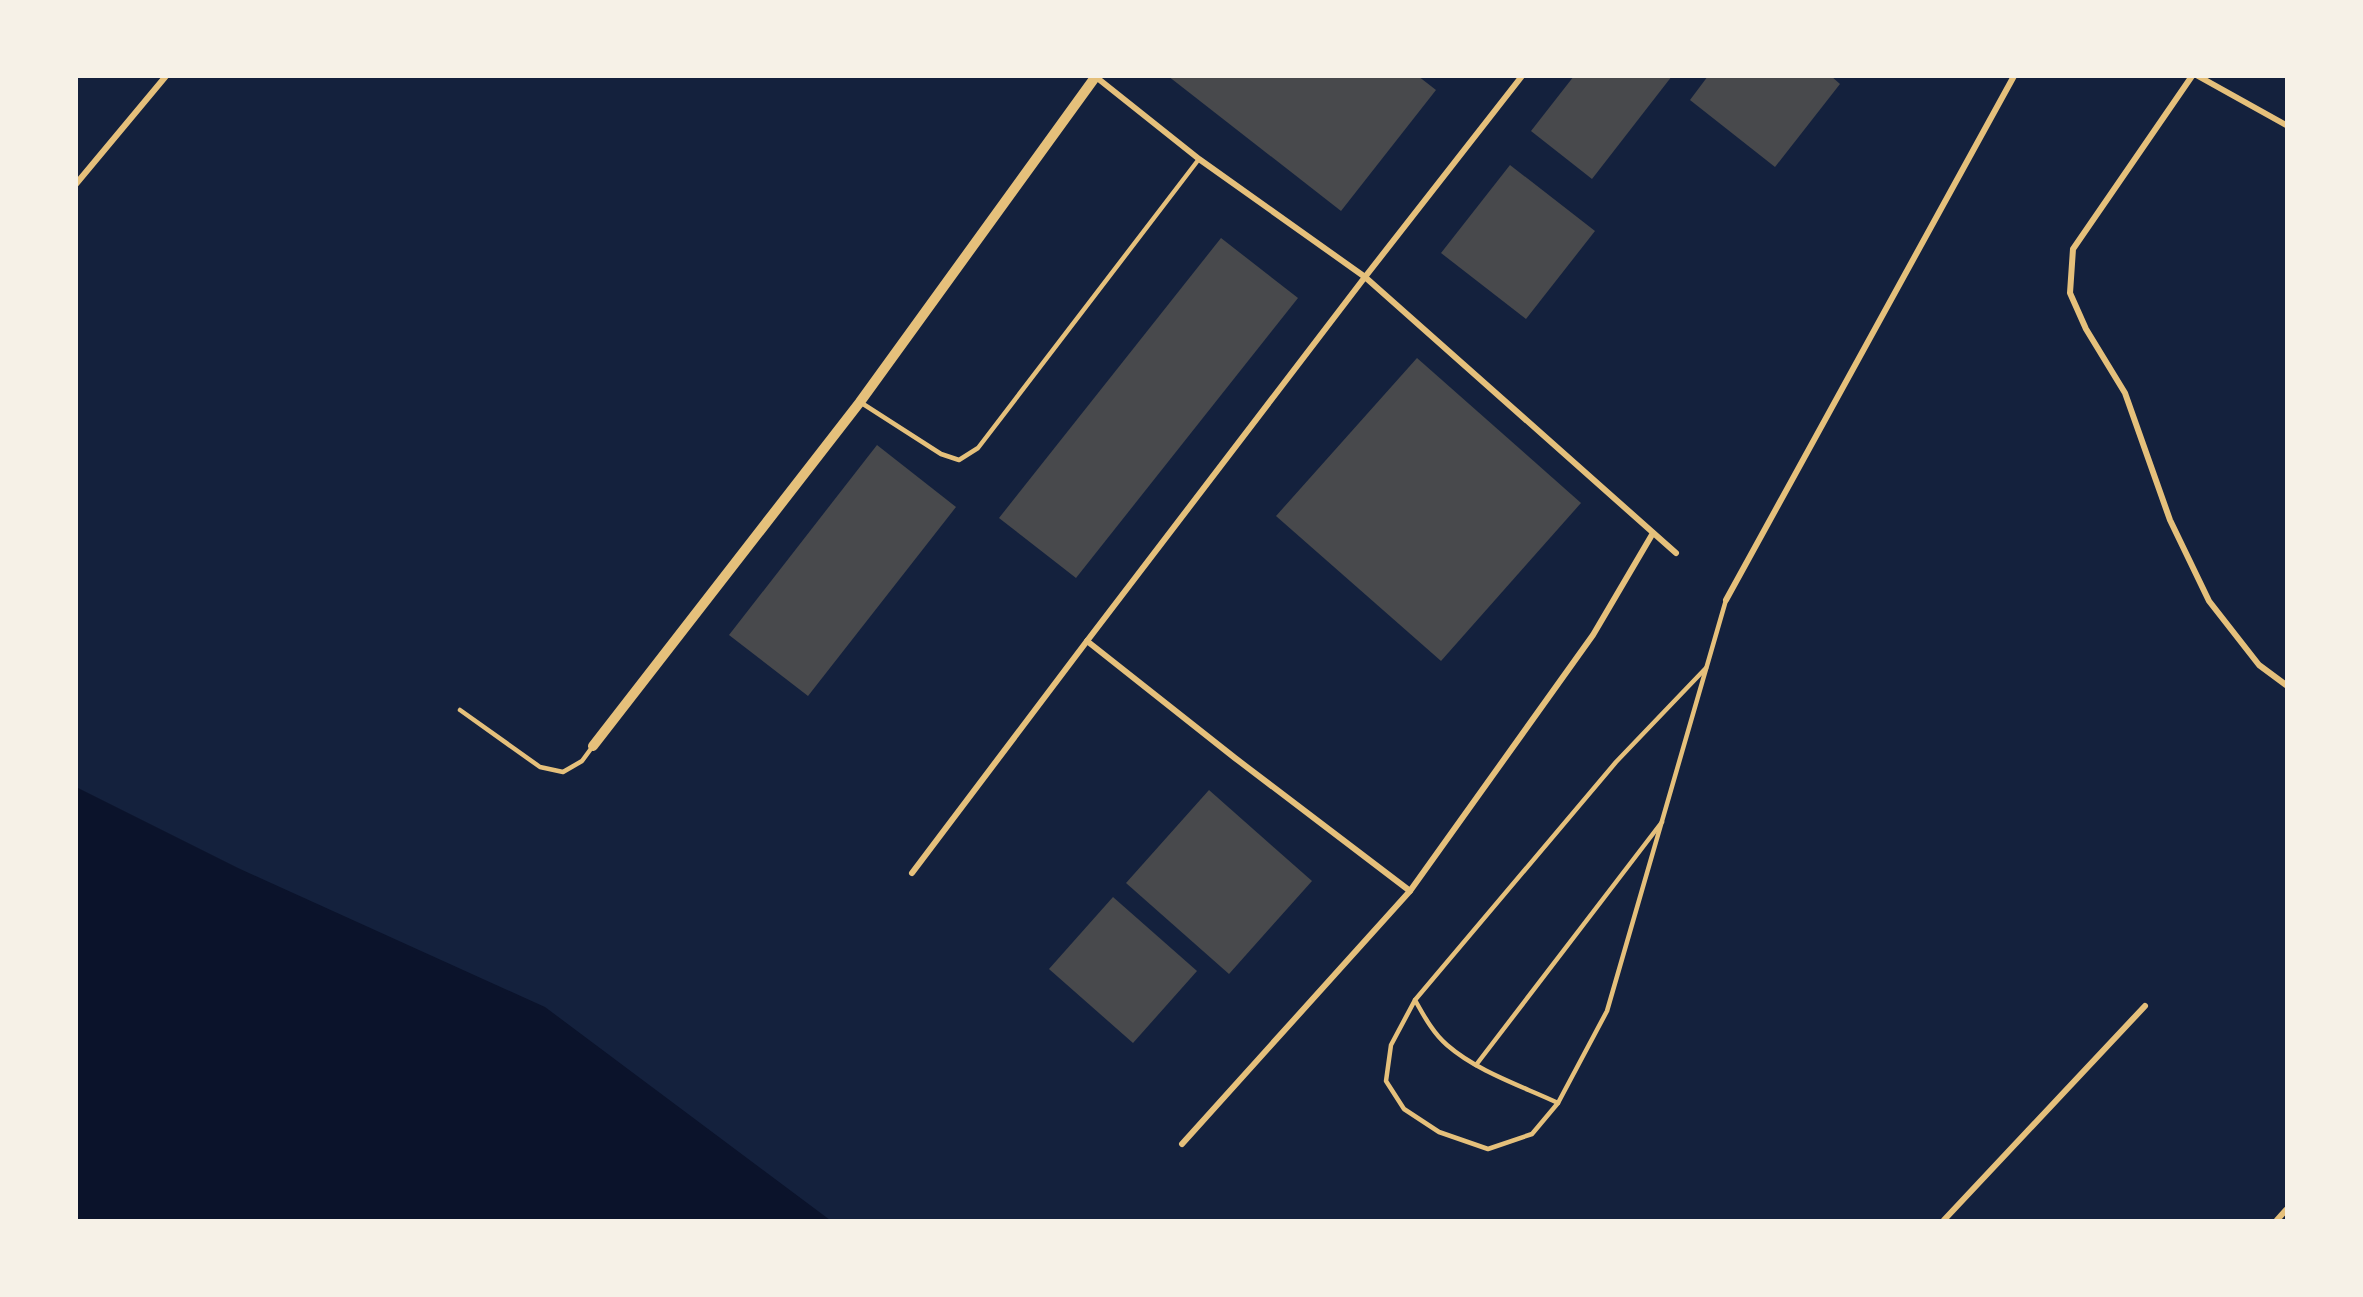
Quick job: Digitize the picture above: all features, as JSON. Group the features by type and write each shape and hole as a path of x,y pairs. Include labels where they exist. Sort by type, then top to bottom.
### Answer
{"street":[{"path":"76,184 165,76"},
{"path":"912,873 1365,276 1522,76"},
{"path":"1726,600 2014,76"},
{"path":"2192,76 2073,249 2070,293 2086,329 2125,393 2170,520 2209,601 2259,665 2286,685"},
{"path":"2198,76 2286,125"},
{"path":"593,746 860,402 1096,77 1200,159 1365,276 1676,553"},
{"path":"1182,1144 1410,891 1593,635 1653,533"},
{"path":"1087,641 1234,758 1410,891"},
{"path":"1944,1221 2145,1006"},
{"path":"2277,1221 2286,1210"}],"lane":[{"path":"860,402 941,454 959,459 978,448 1200,159"},
{"path":"1708,666 1616,762 1415,1000 1391,1045 1386,1081 1404,1109 1439,1132 1488,1149 1532,1134 1558,1104 1607,1011 1664,820 1708,666 1726,600"},
{"path":"460,710 540,767 563,772 582,761 593,746"},
{"path":"1476,1065 1664,820"},
{"path":"1415,1000 1428,1023 1448,1045 1476,1065 1558,1104"}],"water":[{"path":"76,787 238,868 545,1007 830,1220 77,1220"}],"building":[{"path":"1168,76 1418,76 1436,90 1341,211"},
{"path":"1574,76 1672,76 1592,179 1531,131"},
{"path":"1708,76 1831,76 1840,84 1775,167 1690,100"},
{"path":"1510,165 1595,231 1526,319 1441,253"},
{"path":"1221,238 1298,298 1076,578 999,518"},
{"path":"1417,358 1581,503 1441,661 1276,516"},
{"path":"877,445 956,507 808,696 729,635"},
{"path":"1209,790 1312,881 1229,974 1126,883"},
{"path":"1113,897 1197,971 1133,1043 1049,969"}]}
